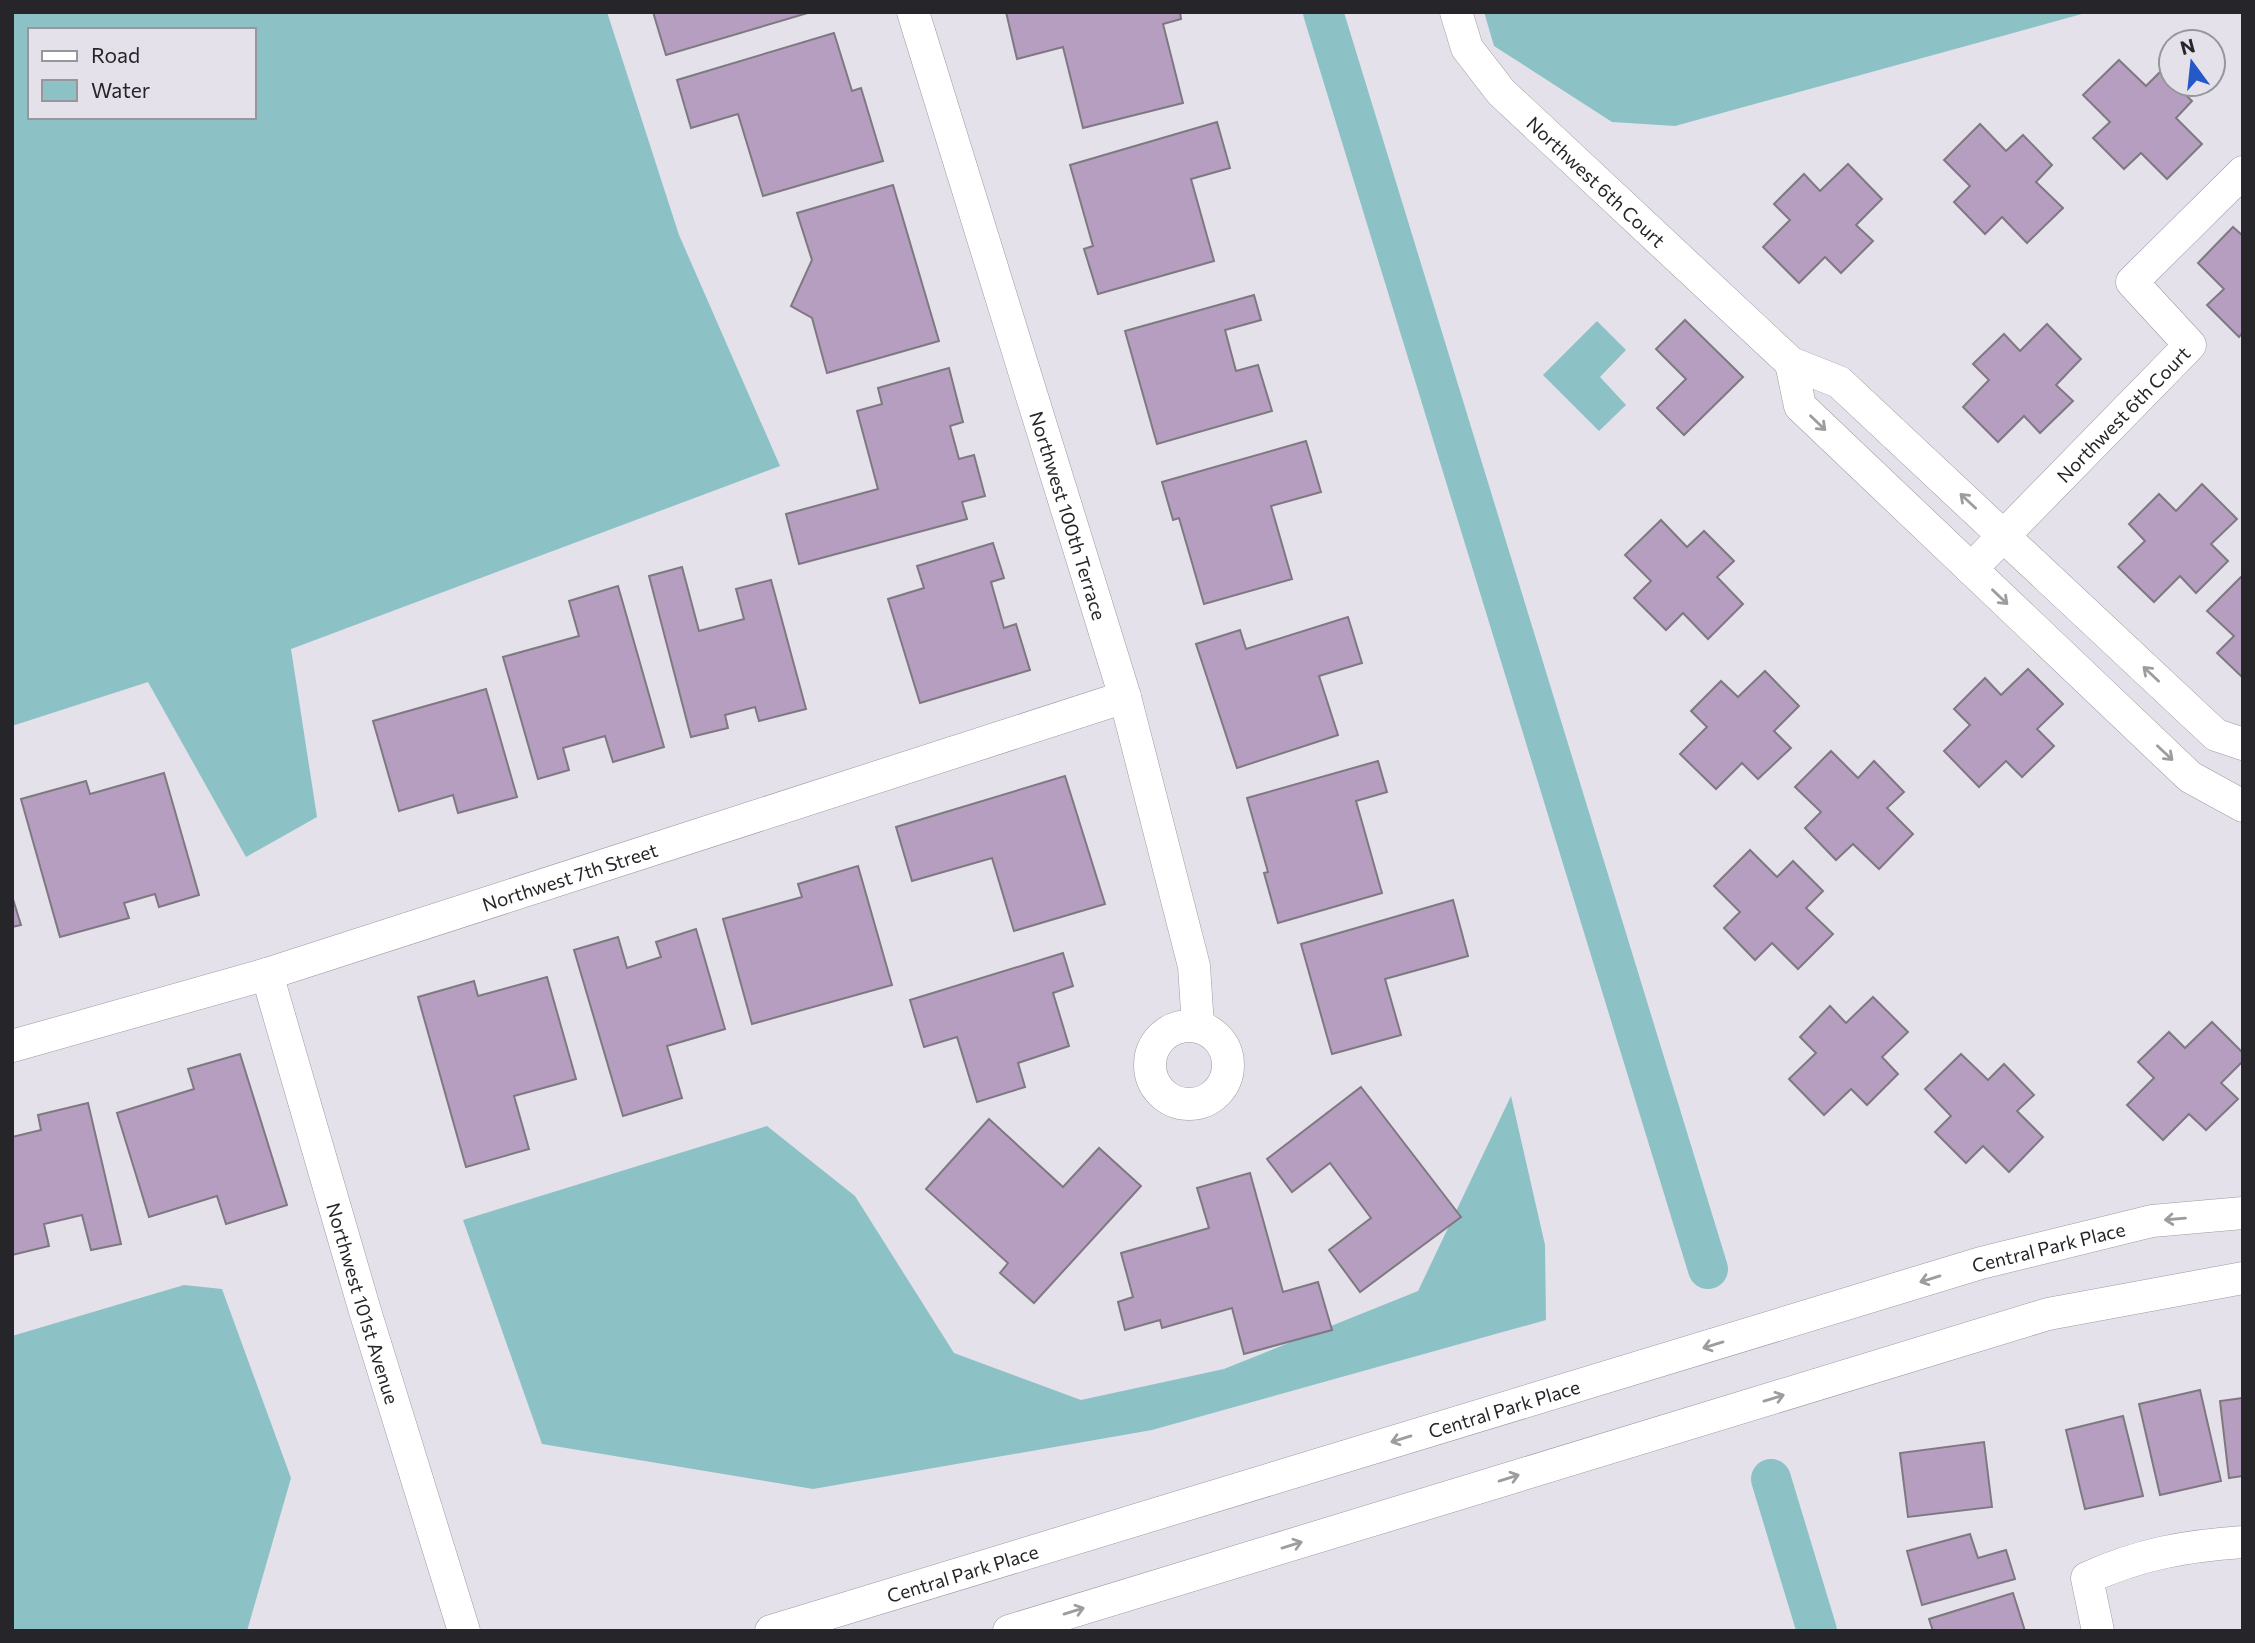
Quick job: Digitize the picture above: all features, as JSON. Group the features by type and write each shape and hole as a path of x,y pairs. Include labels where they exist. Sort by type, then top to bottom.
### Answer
{"street":[{"name":"Northwest 100th Terrace","path":"912,12 1125,697 1194,967 1198,1026"},
{"name":"Northwest 6th Court","path":"1456,12 1467,48 1501,92 1791,363 1839,382 2216,735 2243,744"},
{"name":"Northwest 6th Court","path":"1971,569 2190,345 2132,282 2243,172"},
{"path":"1791,363 1800,406 2190,777 2243,806"},
{"name":"Northwest 7th Street","path":"12,1046 267,974 1125,697"},
{"name":"Northwest 101st Avenue","path":"267,974 365,1311 464,1631"},
{"name":"Central Park Place","path":"771,1631 1981,1263 2152,1221 2243,1213"},
{"path":"1009,1631 2048,1314 2243,1278"},
{"path":"2098,1631 2087,1578 2125,1561 2195,1545 2243,1542"}],"water":[{"path":"12,12 607,12 679,235 780,466 291,649 317,817 246,857 148,682 12,726"},
{"path":"1484,12 2089,12 1675,126 1612,122 1494,46"},
{"path":"1597,321 1626,350 1600,377 1626,405 1599,431 1543,375"},
{"path":"1511,1096 1545,1245 1546,1320 1152,1430 813,1489 542,1444 463,1220 767,1126 855,1196 954,1353 1081,1400 1224,1369 1418,1291"},
{"path":"184,1285 222,1289 291,1478 247,1631 12,1631 12,1336"}],"building":[{"path":"653,12 811,12 666,55"},
{"path":"1006,12 1180,12 1181,19 1163,24 1183,103 1083,128 1063,47 1017,59"},
{"path":"834,33 852,91 861,88 883,161 763,196 738,114 691,128 677,80"},
{"path":"2119,60 2146,86 2157,75 2157,98 2189,98 2192,101 2176,118 2202,144 2167,179 2141,153 2124,169 2093,138 2110,122 2083,95"},
{"path":"1217,122 1230,168 1191,179 1214,261 1098,294 1084,249 1093,246 1070,165"},
{"path":"1980,124 2006,151 2023,135 2052,165 2036,182 2063,208 2027,243 2002,217 1985,234 1954,202 1970,186 1944,160"},
{"path":"1848,164 1882,199 1856,225 1873,241 1841,273 1825,257 1799,283 1763,247 1790,220 1774,204 1804,174 1820,191"},
{"path":"893,185 939,341 827,373 812,318 791,306 812,260 797,213"},
{"path":"2233,227 2243,236 2243,332 2239,337 2207,305 2224,289 2198,263"},
{"path":"1254,295 1261,320 1225,330 1236,371 1258,365 1272,411 1157,444 1125,331"},
{"path":"1685,320 1743,377 1684,435 1657,408 1686,379 1656,349"},
{"path":"2047,324 2081,359 2056,385 2073,401 2040,433 2024,416 1998,442 1963,407 1989,380 1973,364 2004,334 2020,351"},
{"path":"949,368 963,422 950,426 959,459 974,455 985,496 962,502 967,519 799,564 786,514 878,489 857,411 882,404 878,388"},
{"path":"1306,441 1321,492 1271,506 1292,579 1204,604 1179,518 1173,520 1162,482"},
{"path":"2202,484 2237,519 2211,544 2228,561 2196,593 2180,576 2154,602 2118,567 2145,541 2129,524 2159,494 2176,511"},
{"path":"1661,520 1687,547 1704,531 1734,561 1717,577 1743,604 1708,639 1683,613 1666,630 1634,598 1651,581 1625,555"},
{"path":"993,543 1004,578 991,582 1004,628 1016,624 1030,670 920,703 888,599 924,588 917,566"},
{"path":"682,567 699,631 744,619 736,589 771,580 806,709 759,721 755,707 725,715 728,728 691,737 649,576"},
{"path":"2243,575 2243,678 2217,653 2234,636 2207,611"},
{"path":"618,586 664,747 613,762 605,736 563,748 569,770 538,779 503,657 579,636 569,601"},
{"path":"1348,617 1362,663 1319,676 1338,735 1237,768 1196,644 1240,630 1246,649"},
{"path":"2028,669 2063,704 2037,729 2054,746 2022,777 2006,761 1979,787 1944,751 1970,725 1954,709 1985,678 2001,695"},
{"path":"1765,671 1799,706 1774,731 1791,748 1758,779 1742,763 1716,789 1680,754 1707,727 1691,711 1721,681 1738,697"},
{"path":"486,689 517,797 458,813 453,795 399,811 373,721"},
{"path":"1831,751 1858,778 1874,761 1904,792 1887,808 1913,834 1879,869 1853,844 1836,860 1805,828 1821,812 1795,787"},
{"path":"1378,761 1387,792 1356,801 1382,893 1278,923 1264,873 1268,872 1247,798"},
{"path":"164,773 199,895 159,907 155,894 124,903 129,918 60,937 21,799 86,781 90,794"},
{"path":"1065,776 1105,904 1014,931 992,858 912,881 896,827"},
{"path":"1750,850 1777,877 1793,861 1823,891 1806,908 1833,934 1798,969 1772,943 1755,960 1724,928 1740,912 1714,886"},
{"path":"858,866 892,985 752,1024 723,919 802,897 798,884"},
{"path":"12,896 21,925 12,927"},
{"path":"1453,900 1468,956 1385,979 1401,1035 1332,1054 1301,944"},
{"path":"696,929 725,1029 667,1046 682,1098 623,1116 574,950 618,937 627,968 661,957 656,942"},
{"path":"1063,953 1073,986 1053,993 1069,1046 1018,1063 1025,1087 977,1102 957,1037 924,1047 910,1000"},
{"path":"547,977 576,1079 514,1096 529,1149 466,1167 418,997 474,981 478,996"},
{"path":"1873,997 1908,1032 1882,1057 1898,1074 1867,1105 1851,1089 1824,1115 1789,1079 1816,1053 1800,1037 1830,1006 1846,1023"},
{"path":"2212,1022 2243,1053 2243,1061 2221,1083 2238,1099 2206,1130 2189,1114 2163,1140 2127,1105 2154,1078 2138,1062 2169,1032 2185,1048"},
{"path":"240,1054 287,1205 226,1224 217,1196 149,1217 117,1113 194,1089 188,1069"},
{"path":"1961,1054 1988,1080 2004,1064 2034,1095 2017,1111 2043,1137 2009,1172 1983,1146 1966,1163 1935,1132 1951,1116 1925,1089"},
{"path":"1361,1087 1461,1217 1360,1292 1329,1250 1371,1218 1330,1163 1292,1192 1267,1159"},
{"path":"88,1103 121,1244 91,1250 82,1215 44,1224 49,1246 12,1255 12,1137 41,1130 38,1115"},
{"path":"989,1119 1063,1187 1099,1148 1141,1186 1034,1303 1000,1273 1008,1263 926,1189"},
{"path":"1250,1173 1283,1292 1318,1282 1332,1330 1244,1354 1232,1308 1162,1328 1160,1320 1125,1330 1118,1302 1133,1297 1121,1253 1209,1228 1197,1188"},
{"path":"2200,1390 2221,1481 2160,1495 2139,1404"},
{"path":"2243,1398 2243,1476 2229,1478 2220,1401"},
{"path":"2123,1416 2143,1496 2085,1509 2066,1430"},
{"path":"1984,1442 1992,1507 1908,1517 1900,1453"},
{"path":"1970,1534 1978,1558 2006,1550 2015,1579 1922,1605 1907,1551"},
{"path":"2013,1593 2025,1631 1933,1631 1929,1619"}],"waterway":[{"path":"1323,12 1708,1269"},
{"path":"1771,1479 1817,1631"}]}
